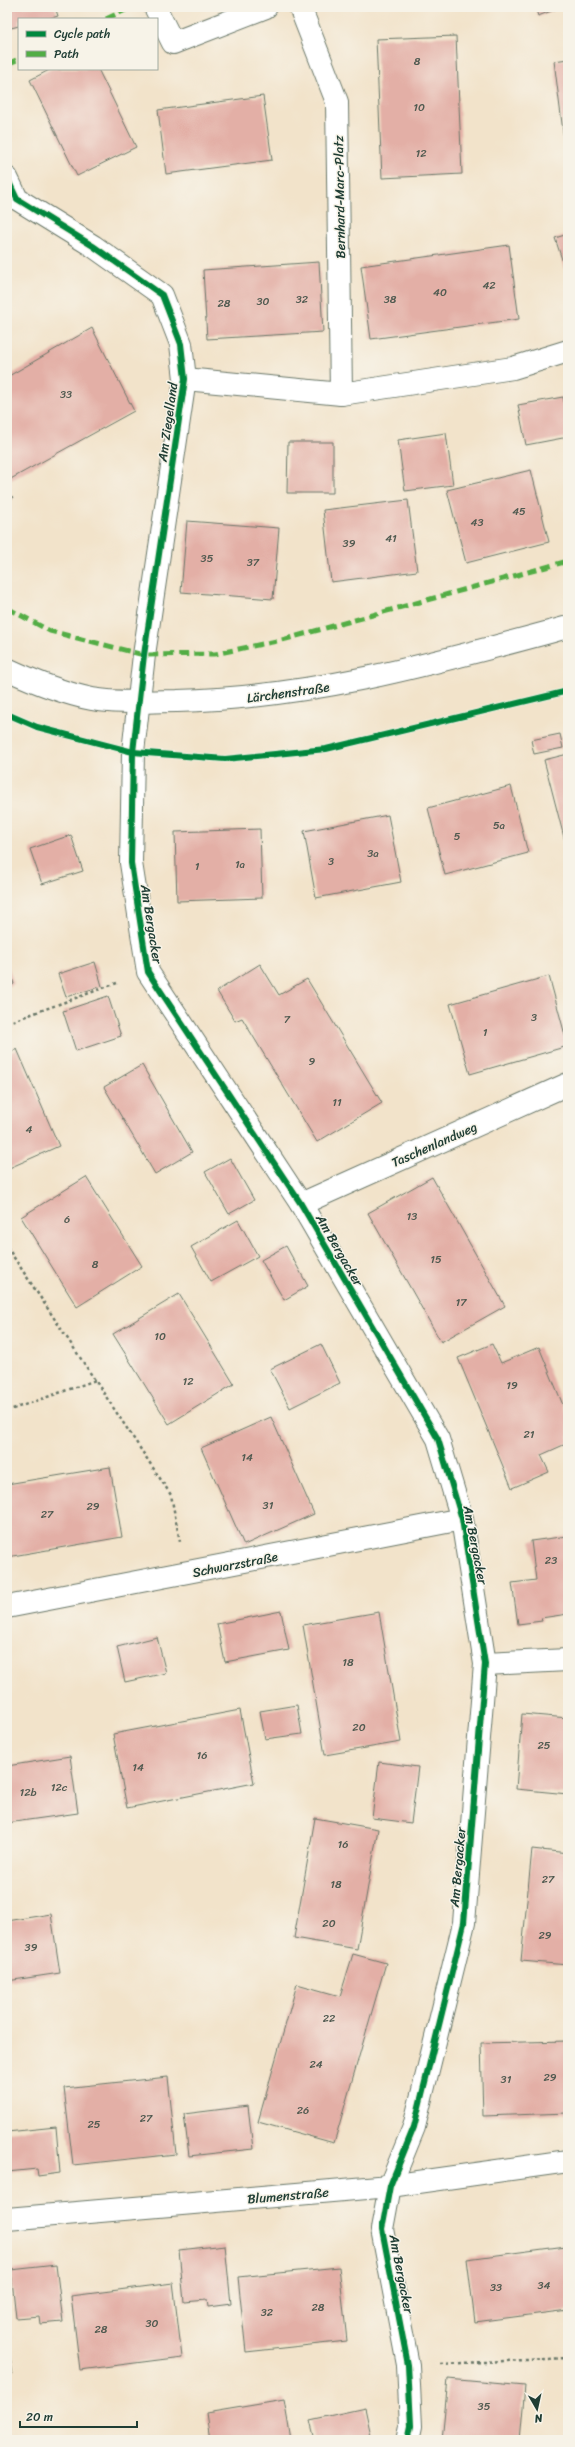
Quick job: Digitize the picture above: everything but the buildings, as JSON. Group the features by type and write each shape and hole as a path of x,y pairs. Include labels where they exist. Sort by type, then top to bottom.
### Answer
{"street":[{"path":"155,7 173,43 266,7"},
{"name":"Bernhard-Marc-Platz","path":"300,7 337,102 341,394"},
{"name":"Am Ziegelland","path":"7,178 18,199 93,246 162,295 181,344 185,380 139,701"},
{"name":"Am Ziegelland","path":"185,380 341,394 512,368 568,351"},
{"name":"Lärchenstraße","path":"7,669 42,686 93,699 139,701 222,700 293,693 350,683 458,657 568,627"},
{"name":"Am Bergacker","path":"139,701 133,752 131,863 148,972 301,1204 438,1439 462,1518 485,1664 464,1923 414,2127 390,2186 382,2229 408,2365 411,2426 408,2440"},
{"name":"Taschenlandweg","path":"301,1204 568,1084"},
{"name":"Schwarzstraße","path":"7,1607 462,1518"},
{"path":"485,1664 568,1660"},
{"name":"Blumenstraße","path":"7,2219 390,2186 568,2161"}],"path":[{"path":"7,1023 148,972"},
{"path":"7,1247 171,1495 187,1573"},
{"path":"7,1411 96,1380"},
{"path":"408,2365 568,2358"}],"marked path":[{"path":"108,18 132,7"},
{"path":"7,64 18,59"},
{"path":"7,608 50,631 144,655 215,654 286,639 568,561"}],"cycle path":[{"path":"7,178 17,199 93,246 162,295 181,344 185,379 144,655 133,752 131,863 148,972 301,1204 438,1439 462,1519 485,1664 464,1923 414,2127 390,2186 382,2229 408,2365 411,2426 408,2440"},
{"path":"7,714 37,727 133,752 225,759 326,749 568,691"}]}
